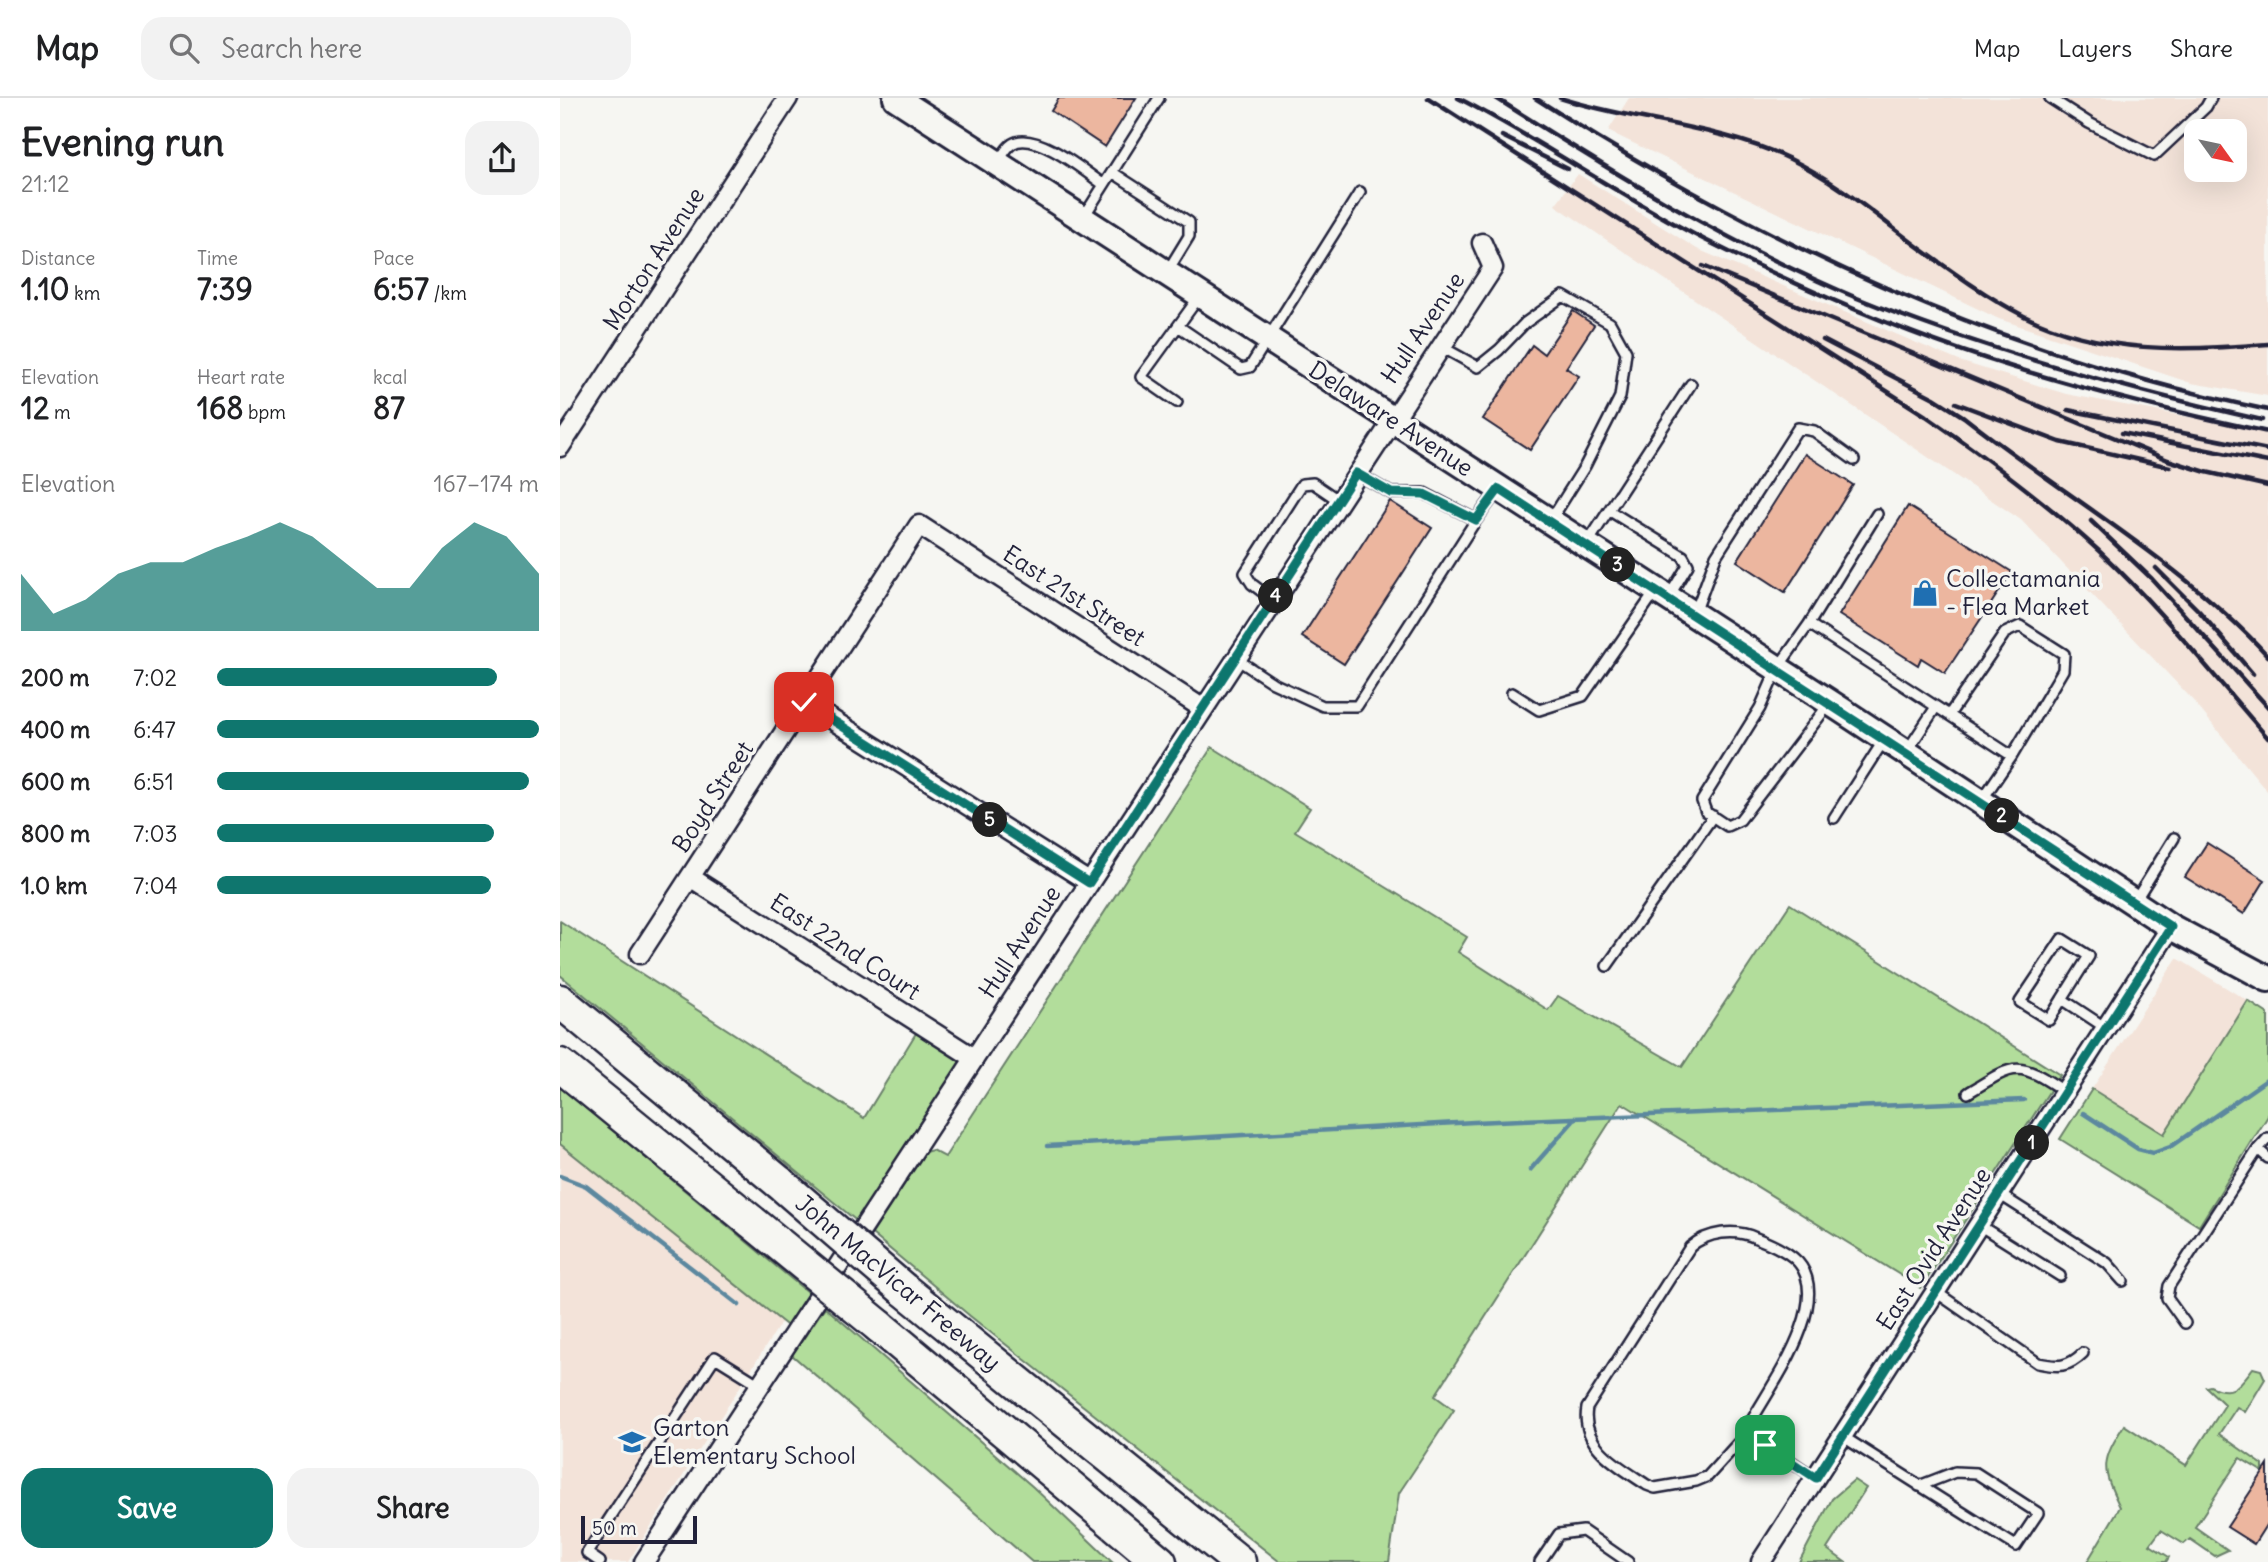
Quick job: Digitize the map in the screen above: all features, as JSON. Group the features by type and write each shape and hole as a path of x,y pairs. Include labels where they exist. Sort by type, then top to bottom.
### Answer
{"highway":[{"name":"John MacVicar Freeway","path":"560,1001 903,1289 1239,1562"},
{"name":"John MacVicar Freeway","path":"560,1065 879,1326 1160,1562"},
{"path":"1025,1448 1136,1562"}],"main road":[{"name":"Delaware Avenue","path":"896,98 1777,668 2171,927 2268,979"},
{"name":"Delaware Avenue","path":"2203,946 2268,996"}],"street":[{"name":"Morton Avenue","path":"560,447 788,98"},
{"name":"Hull Avenue","path":"644,1562 1391,419 1493,268 1482,243"},
{"name":"Boyd Street","path":"640,954 919,525"},
{"name":"East 21st Street","path":"919,525 1202,708"},
{"path":"804,702 1089,883"},
{"name":"East 22nd Court","path":"690,877 974,1058"},
{"name":"East Ovid Avenue","path":"1761,1562 2171,927"}],"lane":[{"path":"1083,219 1159,98"},
{"path":"2050,98 2089,123 2154,156 2206,107 2211,98"},
{"path":"997,164 1011,144 1022,140 1032,141 1053,150 1104,185"},
{"path":"1112,172 1189,222 1189,236 1166,274"},
{"path":"1178,326 1241,369 1250,367 1360,192"},
{"path":"1177,401 1141,377 1200,296"},
{"path":"1440,346 1478,367 1525,323 1563,296 1610,323 1626,352 1620,397 1585,466 1550,522"},
{"path":"1587,545 1691,384"},
{"path":"1695,615 1716,556 1798,428 1814,430 1854,460"},
{"path":"1356,473 1391,493 1424,494 1476,520"},
{"path":"1273,600 1252,584 1245,573 1302,484 1313,483 1338,500"},
{"path":"1235,658 1273,682 1323,706 1357,706 1476,520 1499,489"},
{"path":"1512,693 1539,710 1583,696 1662,594 1688,565 1683,556 1610,511"},
{"path":"1830,703 1740,820 1727,826 1706,812 1702,801 1760,708 1777,668 1809,624 1877,514"},
{"path":"1809,624 2012,756"},
{"path":"1949,715 2006,632 2020,626 2064,654 2063,670 1981,802"},
{"path":"1906,752 1936,707"},
{"path":"1834,818 1885,739"},
{"path":"1607,967 1713,816"},
{"path":"2134,903 2174,838"},
{"path":"2062,939 2089,956 2062,999 2049,1020 2020,1002 2062,939"},
{"path":"2062,999 2106,1028"},
{"path":"1968,1093 2003,1071 2018,1067 2034,1071 2065,1092"},
{"path":"2185,1323 2167,1298 2169,1286 2258,1149 2268,1138"},
{"path":"2258,1149 2268,1158"},
{"path":"1999,1194 2107,1263 2123,1281"},
{"path":"1979,1225 2060,1276"},
{"path":"1718,1233 1754,1236 1796,1260 1806,1281 1806,1319 1799,1339 1752,1420 1750,1434 1738,1443 1708,1476 1696,1481 1655,1488 1601,1453 1589,1432 1585,1416 1587,1408 1690,1247 1698,1240 1718,1233"},
{"path":"1936,1292 2038,1363 2057,1367 2072,1365 2083,1353"},
{"path":"600,1562 587,1553 715,1357 760,1385"},
{"path":"1750,1434 1816,1478"},
{"path":"1842,1436 1919,1486 2016,1546 2038,1513 1976,1473 1955,1472 1919,1486"},
{"path":"1540,1562 1559,1534 1583,1531 1628,1562"}],"shaded area":[{"path":"1629,98 2268,98 2268,396 2191,383 1999,319 1608,131"},
{"path":"1578,174 1697,249 1959,361 2066,394 2268,432 2268,792 2190,697 2021,520 1555,205"},
{"path":"2177,958 2248,1001 2164,1134 2092,1089"},
{"name":"Garton Elementary School","path":"560,1144 782,1321 628,1562 560,1562"}],"green space":[{"path":"1212,747 1310,808 1295,831 1467,937 1458,952 1548,1010 1558,996 1682,1067 1790,904 2060,1075 1921,1288 1622,1103 1435,1396 1454,1410 1399,1493 1389,1562 1280,1562 970,1316 872,1234 925,1152 932,1150 945,1157"},
{"path":"560,921 864,1118 916,1033 956,1057 960,1063 959,1069 859,1223 560,975"},
{"path":"2248,1001 2268,1014 2268,1116 2199,1226 2060,1139 2092,1089 2164,1134"},
{"path":"560,1087 812,1296 790,1328 560,1144"},
{"path":"825,1307 1033,1487 1112,1562 1032,1562 792,1355"},
{"path":"2253,1368 2261,1370 2265,1379 2245,1412 2237,1407 2219,1434 2263,1465 2263,1472 2240,1458 2195,1527 2228,1550 2215,1556 2190,1539 2184,1544 2161,1530 2150,1545 2169,1557 2166,1562 2087,1562 2120,1507 2109,1483 2106,1465 2111,1448 2124,1425 2186,1465 2225,1405 2206,1387 2224,1390 2235,1388"},
{"path":"1854,1480 1866,1488 1827,1549 1845,1562 1799,1562 1832,1499"}],"building":[{"path":"1059,98 1136,98 1105,147 1051,111"},
{"path":"1573,311 1594,325 1566,368 1579,376 1530,450 1483,419 1532,345 1544,354"},
{"path":"1805,454 1853,485 1785,592 1737,561"},
{"path":"1390,501 1432,528 1344,664 1302,637"},
{"name":"Collectamania - Flea Market","path":"1908,506 2012,572 1945,673 1921,658 1918,665 1839,615"},
{"path":"2207,843 2265,880 2244,914 2185,877"},
{"path":"2268,1465 2268,1522 2254,1544 2227,1527"}],"waterway":[{"path":"2083,1113 2138,1149 2153,1153 2170,1147 2268,1079"},
{"path":"1047,1146 1474,1122 2024,1100"},
{"path":"1530,1170 1575,1119"},
{"path":"560,1176 586,1186 739,1305"}],"railway":[{"path":"1428,98 1926,416 2015,480 2122,573 2186,642 2268,738"},
{"path":"1458,98 1705,240 1879,320 1951,347 2056,380 2268,432"},
{"path":"1496,98 1672,206 1763,255 1857,298 2006,352 2159,395 2262,420"},
{"path":"1535,98 1708,201 1797,247 1887,288 1979,325 2073,358 2169,387 2268,410"},
{"path":"1560,98 1734,138 1790,159 1841,189 1984,293 2024,316 2053,328 2083,337 2143,347 2206,348 2268,344"},
{"path":"1502,136 1568,169"},
{"path":"1703,266 2168,460 2268,486"},
{"path":"1823,340 1934,398 1964,417 2161,560 2235,622 2268,656"},
{"path":"1956,403 2060,442 2170,467"},
{"path":"2068,410 2268,450"},
{"path":"2122,433 2268,462"},
{"path":"2091,521 2152,579 2268,707"},
{"path":"2156,568 2199,611 2253,674"}],"place":[{"name":"Collectamania - Flea Market","path":"1925,593"},
{"name":"Garton Elementary School","path":"632,1442"}],"route":[{"path":"804,702 1089,883 1356,473 1391,493 1424,494 1476,520 1499,489 2171,927 1816,1478 1765,1445"}]}
